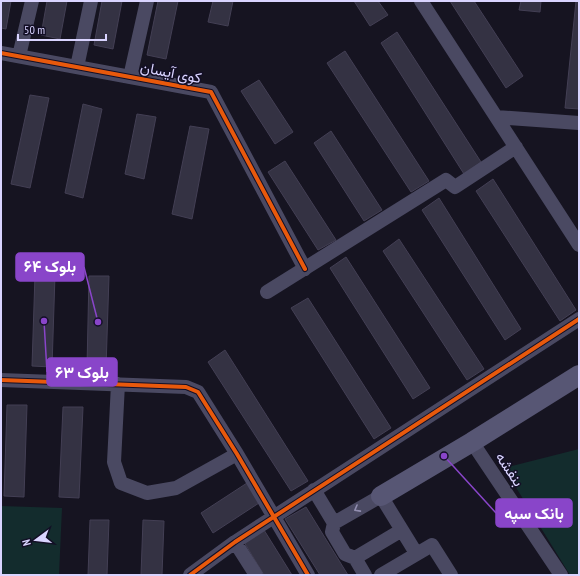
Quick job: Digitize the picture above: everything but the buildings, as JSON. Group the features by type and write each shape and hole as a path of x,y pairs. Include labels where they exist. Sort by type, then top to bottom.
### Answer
{"street":[{"path":"19,56 32,1"},
{"path":"77,67 91,1"},
{"path":"130,77 147,1"},
{"path":"421,1 579,245"},
{"name":"کوی آیسان","path":"1,53 211,92 305,269"},
{"path":"496,117 579,123"},
{"path":"267,292 446,180 455,187 516,147"},
{"path":"190,575 274,516 579,319"},
{"path":"334,523 472,442 579,375"},
{"path":"1,380 186,387 198,392 237,454 308,575"},
{"path":"118,384 114,462 121,483 147,493 176,488 237,454"},
{"name":"بنفشه","path":"472,442 561,575"},
{"path":"314,490 334,523 332,532 345,554 355,558 365,575"},
{"path":"381,496 416,553"},
{"path":"355,558 402,530"},
{"path":"235,542 256,575"},
{"path":"381,575 432,544 451,575"}],"green space":[{"path":"579,449 579,575 570,575 504,468"},
{"path":"1,506 62,508 59,575 1,575"}],"cycle path":[{"path":"1,53 211,92 305,269"},
{"path":"190,575 235,542 579,319"},
{"path":"1,380 186,387 198,392 237,454 308,575"}],"place":[{"name":"بلوک ۶۳","path":"44,321"},
{"name":"بلوک ۶۴","path":"98,322"},
{"name":"بانک سپه","path":"444,456"}]}
